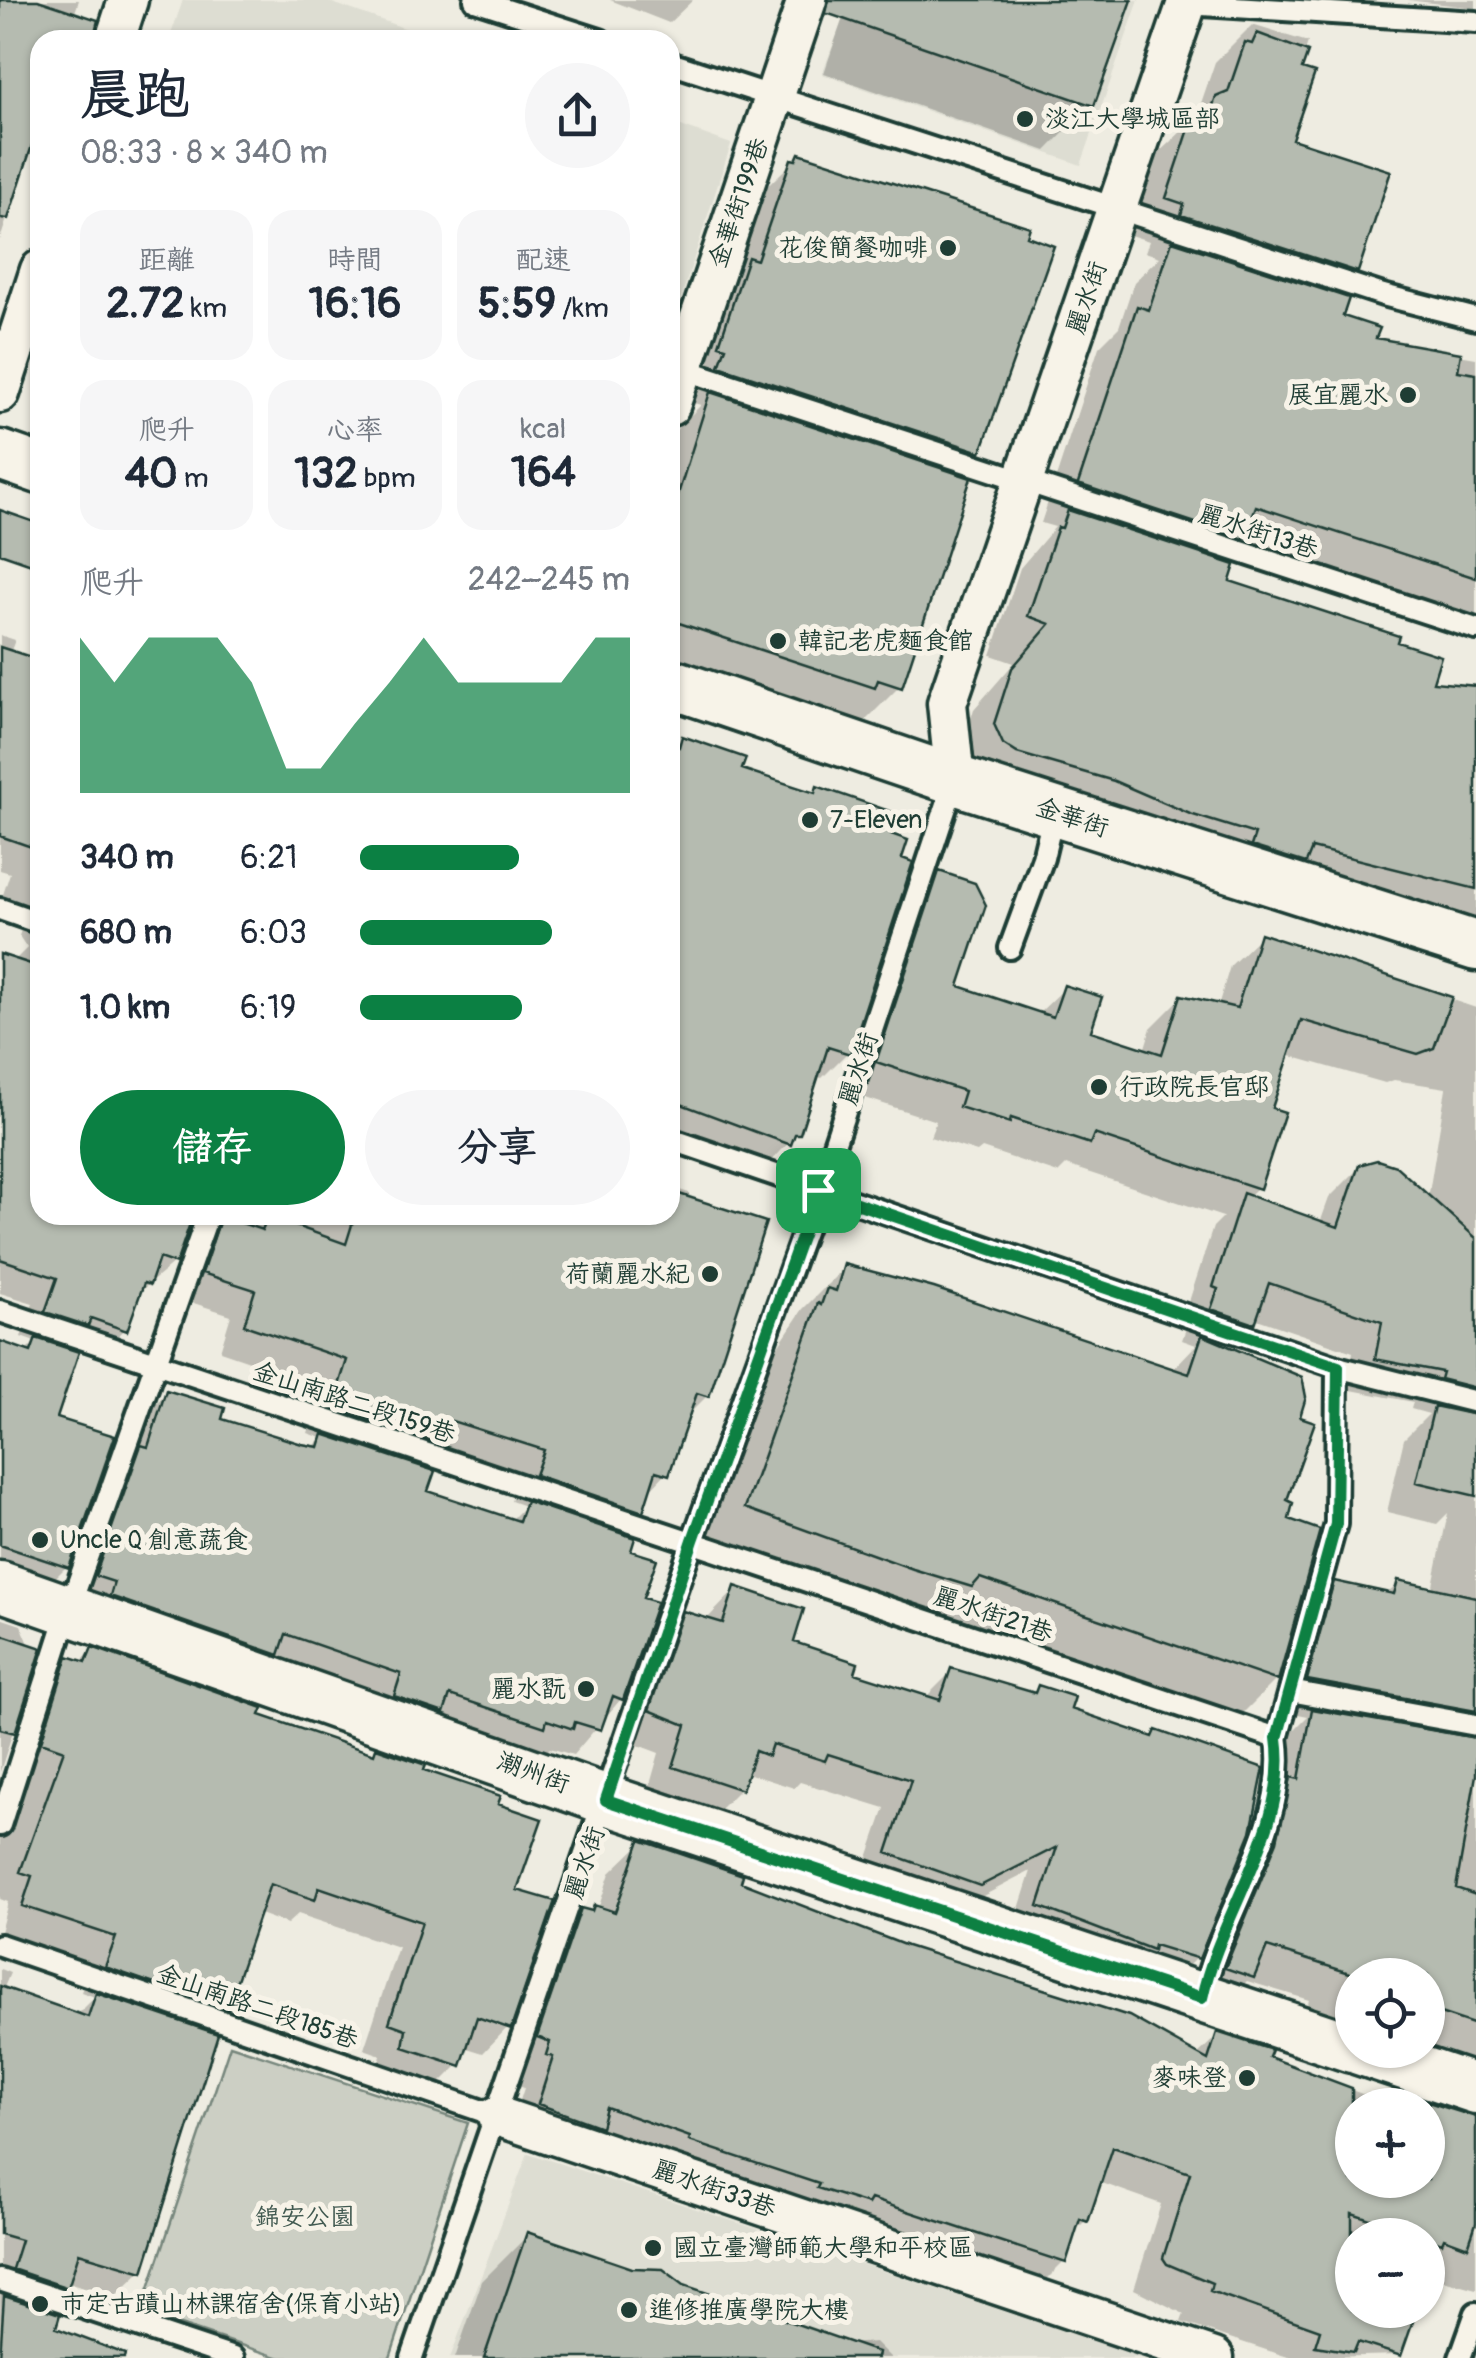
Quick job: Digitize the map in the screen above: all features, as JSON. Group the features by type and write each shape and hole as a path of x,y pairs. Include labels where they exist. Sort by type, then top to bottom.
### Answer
{"street":[{"path":"118,30 128,0"},
{"name":"金華街199巷","path":"680,377 807,0"},
{"name":"麗水街","path":"956,780 947,703 1187,2"},
{"path":"0,393 30,301"},
{"path":"0,455 30,465"},
{"name":"金華街","path":"680,686 1054,812 1476,946"},
{"name":"潮州街","path":"0,1586 606,1800 1335,2042"},
{"name":"潮州街","path":"1413,2068 1476,2089"},
{"name":"麗水街33巷","path":"498,2116 1104,2333 1214,2358"}],"lane":[{"path":"475,0 569,30"},
{"path":"1187,2 1476,22"},
{"path":"680,65 1383,295 1476,318"},
{"name":"麗水街13巷","path":"683,368 1476,629"},
{"name":"麗水街","path":"412,2358 693,1540 818,1190 956,780"},
{"path":"1010,948 1044,858 1054,812"},
{"path":"0,909 30,920"},
{"path":"680,1142 1338,1367 1476,1402"},
{"path":"0,1825 69,1609 205,1225"},
{"name":"金山南路二段159巷","path":"0,1312 693,1540"},
{"path":"1202,1998 1209,1966 1262,1836 1282,1770 1277,1738 1336,1524 1338,1367"},
{"name":"麗水街21巷","path":"693,1540 1277,1738"},
{"path":"1290,1692 1476,1725"},
{"name":"金山南路二段185巷","path":"0,1945 498,2116"},
{"path":"0,2280 233,2358"},
{"path":"1460,2358 1476,2313"}],"shaded area":[{"path":"183,0 324,0 410,30 172,30"},
{"name":"淡江大學城區部","path":"850,0 1139,0 1081,165 822,74"},
{"path":"680,126 731,144 680,301"},
{"name":"國立臺灣師範大學和平校區","path":"528,2153 1145,2358 450,2358"}],"green space":[{"name":"錦安公園","path":"230,2045 468,2123 390,2358 280,2358 141,2312"}],"building":[{"path":"0,0 38,0 98,20 96,30 30,30 30,152 8,219 0,218"},
{"path":"829,0 1132,0 1094,106 826,13"},
{"path":"1257,33 1308,52 1302,69 1315,73 1292,139 1391,171 1358,272 1181,215 1184,204 1166,198 1194,114 1208,119 1216,97 1228,92 1245,42 1252,44"},
{"path":"799,153 1030,227 1027,236 1054,246 981,452 719,366 726,347 719,345 748,257 757,260 791,159 796,160"},
{"path":"1172,241 1349,298 1343,316 1380,328 1376,338 1461,353 1458,371 1476,374 1476,578 1256,506 1244,539 1078,484 1137,306 1149,310"},
{"path":"710,392 971,478 902,688 878,680 875,688 680,623 680,488"},
{"path":"0,510 30,520 30,564 0,553"},
{"path":"1068,510 1235,565 1230,581 1399,636 1397,642 1441,656 1433,682 1476,686 1476,889 1312,848 1306,863 1251,846 1255,834 1190,814 1114,781 1017,753 1003,744 994,724 1012,668 1050,624 1028,616 1058,527 1062,528"},
{"path":"0,647 30,657 30,846 0,836"},
{"path":"682,736 746,758 742,769 815,793 817,786 898,814 891,834 908,840 902,858 913,862 850,1054 828,1047 800,1134 795,1134 791,1145 680,1104"},
{"path":"939,871 975,883 986,905 959,986 1053,1017 1064,985 1102,997 1091,1031 1162,1054 1181,995 1237,1008 1260,933 1452,997 1434,1048 1418,1054 1301,1020 1272,1108 1285,1112 1260,1189 1094,1134 1090,1144 1011,1118 1010,1123 959,1107 964,1091 876,1062"},
{"path":"0,954 30,964 30,1225 190,1225 176,1264 159,1258 150,1285 144,1283 127,1331 91,1318 88,1326 45,1312 57,1278 0,1259"},
{"path":"1377,1160 1396,1166 1476,1238 1476,1388 1440,1379 1442,1372 1375,1359 1382,1322 1269,1283 1255,1324 1211,1309 1218,1289 1213,1287 1243,1193 1338,1227 1359,1165"},
{"path":"680,1194 766,1222 709,1397 697,1393 669,1475 656,1471 643,1512 535,1475 544,1450 452,1421 444,1445 332,1407 347,1360 244,1325 255,1290 202,1273 218,1225 247,1225 262,1230 264,1225 293,1225 346,1244 352,1225 680,1225"},
{"path":"844,1264 934,1288 1189,1374 1202,1335 1302,1377 1306,1397 1300,1417 1315,1422 1287,1500 1293,1503 1289,1519 1320,1530 1278,1681 980,1578 972,1587 913,1569 745,1508 818,1303 821,1305 827,1288 836,1291"},
{"path":"36,1338 79,1352 57,1418 115,1436 69,1568 0,1545 0,1341 31,1352"},
{"path":"166,1390 225,1408 222,1419 302,1444 319,1447 323,1434 435,1471 428,1491 519,1521 526,1501 635,1538 631,1551 657,1559 643,1598 657,1602 623,1700 613,1696 601,1730 575,1722 573,1729 547,1720 545,1727 450,1695 444,1713 394,1696 401,1674 286,1634 279,1655 110,1596 114,1582 95,1576 141,1445 148,1447"},
{"path":"1434,1406 1476,1415 1476,1496 1416,1482"},
{"path":"1398,1580 1476,1597 1476,1711 1307,1680 1334,1581 1394,1594"},
{"path":"735,1586 804,1609 794,1642 858,1663 855,1673 940,1700 951,1668 1035,1693 1038,1685 1075,1697 1071,1709 1153,1737 1156,1730 1264,1768 1251,1832 1199,1959 1154,1945 1153,1950 1038,1906 1057,1847 980,1886 887,1853 911,1780 828,1754 825,1761 772,1744 768,1756 755,1751 742,1790 673,1767 686,1725 649,1710 683,1611 723,1623"},
{"path":"0,1634 42,1648 15,1733 0,1729"},
{"path":"92,1647 263,1708 260,1715 374,1754 376,1748 426,1765 424,1770 501,1796 498,1804 542,1819 517,1890 555,1901 511,2029 477,2017 461,2066 403,2047 406,2029 389,2023 422,1922 319,1887 315,1900 270,1884 227,2009 105,1967 116,1937 22,1906 32,1876 20,1872 64,1750 41,1742 68,1656 86,1662"},
{"path":"1312,1709 1476,1738 1476,1775 1456,1888 1476,1895 1476,2025 1445,2015 1445,1958 1335,1958 1335,1968 1267,1947 1254,1978 1225,1968 1277,1841 1291,1777 1299,1779"},
{"path":"640,1840 743,1875 741,1882 907,1946 1129,2016 1208,2060 1217,2032 1272,2050 1269,2057 1352,2088 1335,2088 1335,2198 1445,2198 1445,2107 1476,2117 1476,2223 1468,2247 1445,2238 1445,2218 1367,2218 1352,2213 1352,2218 1335,2218 1335,2328 1411,2328 1401,2356 1358,2342 1354,2352 1315,2346 1320,2330 1210,2291 1212,2283 1167,2264 1163,2258 1190,2173 1113,2147 1088,2222 1080,2219 1066,2263 871,2199 868,2204 817,2188 819,2184 689,2141 690,2137 606,2107 601,2127 538,2104 553,2057 546,2055 550,2042 537,2037 581,1908 592,1911 594,1905 615,1912"},
{"path":"0,1986 88,2017 96,1993 218,2034 143,2272 79,2253 68,2288 12,2269 21,2240 0,2234"},
{"name":"進修推廣學院大樓","path":"527,2232 632,2268 663,2269 684,2285 878,2352 877,2358 484,2358"},
{"path":"4,2296 60,2314 56,2328 125,2354 124,2358 0,2358"}],"place":[{"name":"淡江大學城區部","path":"1025,119"},
{"name":"花俊簡餐咖啡","path":"948,248"},
{"name":"展宜麗水","path":"1408,395"},
{"name":"韓記老虎麵食館","path":"778,641"},
{"name":"7-Eleven","path":"810,820"},
{"name":"行政院長官邸","path":"1099,1087"},
{"name":"荷蘭麗水紀","path":"710,1274"},
{"name":"Uncle Q 創意蔬食","path":"40,1540"},
{"name":"麗水翫","path":"586,1689"},
{"name":"麥味登","path":"1247,2078"},
{"name":"國立臺灣師範大學和平校區","path":"653,2248"},
{"name":"市定古蹟山林課宿舍(保育小站)","path":"40,2304"},
{"name":"進修推廣學院大樓","path":"629,2310"}],"route":[{"path":"818,1190 1338,1367 1336,1524 1277,1738 1282,1770 1262,1836 1209,1966 1202,1998 606,1800 693,1540 818,1190"}]}
